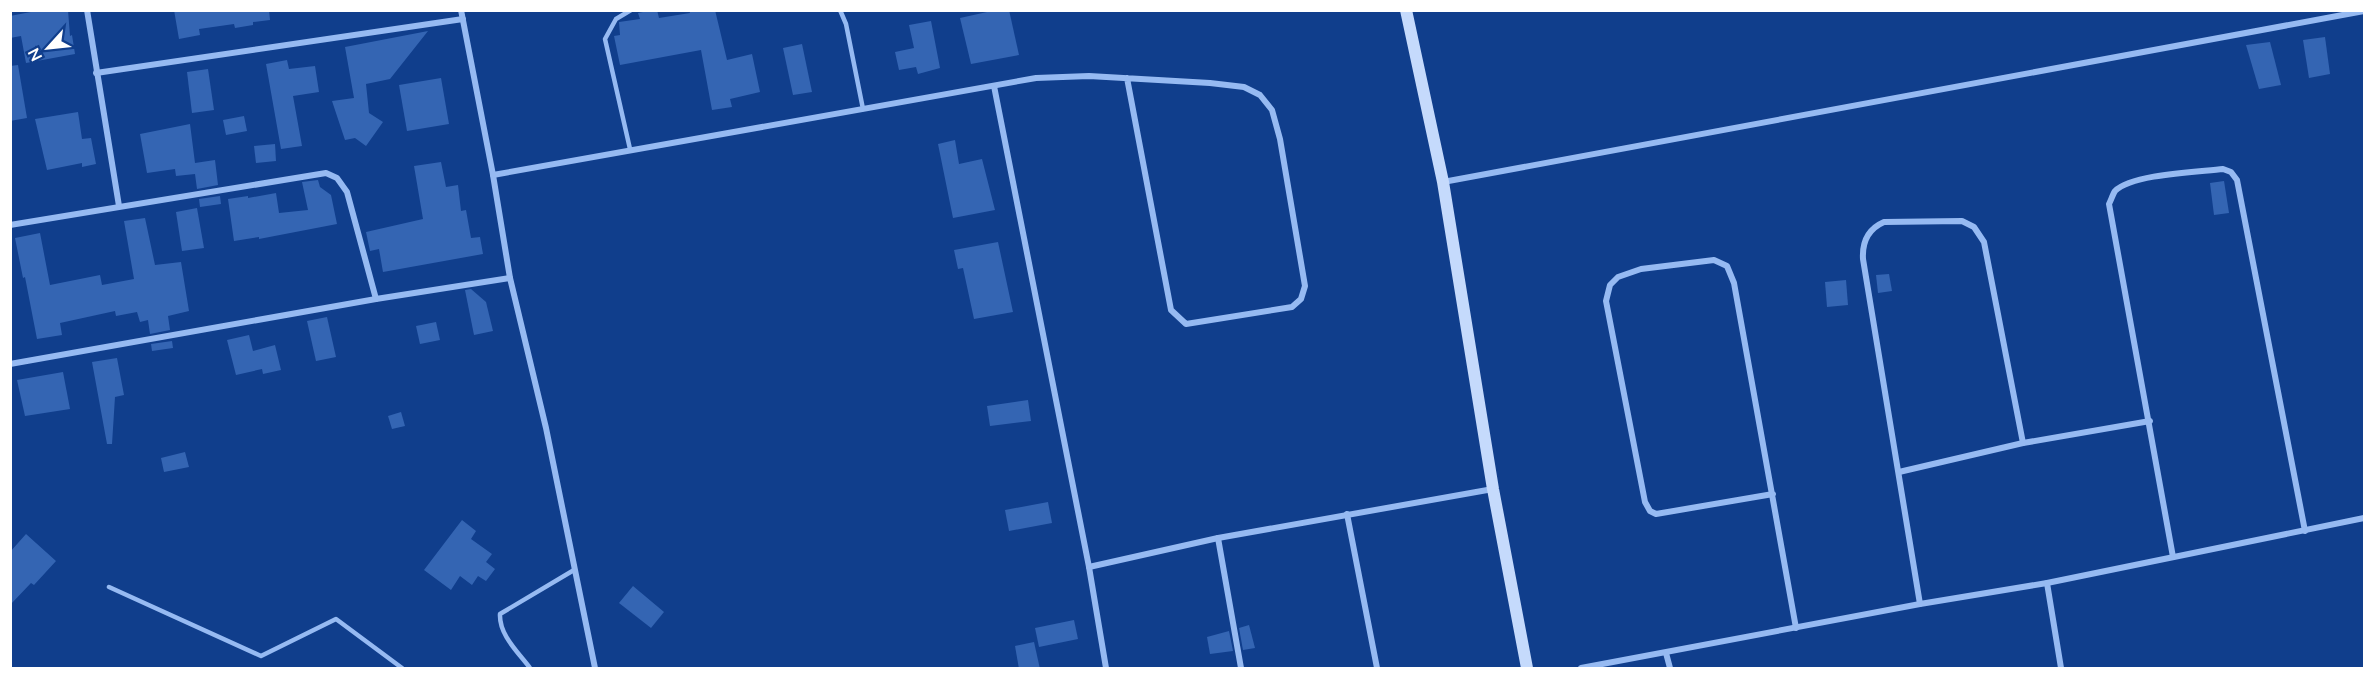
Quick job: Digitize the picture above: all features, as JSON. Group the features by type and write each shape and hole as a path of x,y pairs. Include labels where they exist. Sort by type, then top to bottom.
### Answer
{"street":[{"path":"87,10 119,206"},
{"path":"461,10 493,175 510,278 546,428 595,669"},
{"path":"1406,10 1443,182 1493,489 1527,669"},
{"path":"1443,182 2364,11"},
{"path":"96,73 463,19"},
{"path":"493,175 1036,78 1089,76 1127,78 1244,87 1260,95 1272,110 1280,139 1305,286 1301,300 1292,307 1186,324 1171,310 1127,78"},
{"path":"994,86 1089,567 1106,669"},
{"path":"2174,557 2109,204 2115,191 2129,182 2223,169 2231,172 2236,180 2305,531"},
{"path":"10,225 326,173 337,178 347,192 376,299"},
{"path":"1920,604 1863,259 1863,247 1874,227 1884,222 1962,221 1974,227 1984,242 2023,443"},
{"path":"1773,494 1656,514 1650,511 1645,502 1606,301 1610,285 1618,277 1641,269 1713,260 1727,266 1734,283 1773,494 1796,628"},
{"path":"10,364 376,299 510,278"},
{"path":"1899,472 2023,443 2150,421"},
{"path":"1089,567 1218,538 1347,513 1493,489"},
{"path":"1347,513 1377,669"},
{"path":"1581,669 1920,604 2047,583 2364,518"},
{"path":"1218,538 1241,669"},
{"path":"2047,583 2061,669"},
{"path":"1666,653 1670,669"}],"lane":[{"path":"630,149 605,39 616,20 631,10"},
{"path":"840,10 846,24 863,109"},
{"path":"530,669 504,633 500,624 500,614 574,570"},
{"path":"109,587 261,656 336,619 402,669"}],"building":[{"path":"41,10 68,10 70,36 72,35 75,54 26,63 21,36 10,38 10,16"},
{"path":"174,10 269,10 270,20 253,22 253,25 235,28 234,24 199,29 200,35 179,39"},
{"path":"657,10 659,18 690,13 689,10 715,10 727,60 752,54 760,92 730,99 732,107 712,110 701,50 620,65 614,36 620,35 619,22 640,19 638,13"},
{"path":"996,10 1009,10 1019,55 971,64 960,18"},
{"path":"931,21 940,68 918,74 916,67 899,70 895,52 914,48 909,25"},
{"path":"428,31 390,79 366,84 369,113 383,122 366,146 355,138 345,140 332,101 354,98 345,47"},
{"path":"2325,37 2330,74 2309,78 2303,40"},
{"path":"2270,42 2281,85 2259,89 2246,45"},
{"path":"802,44 812,92 793,95 783,48"},
{"path":"287,60 289,69 315,66 319,92 293,96 302,146 281,149 266,64"},
{"path":"18,65 27,118 10,121 10,66"},
{"path":"208,69 214,110 192,113 187,72"},
{"path":"441,78 449,124 407,131 399,85"},
{"path":"78,112 82,139 91,138 96,164 82,167 82,163 47,170 35,119"},
{"path":"244,116 247,131 226,135 223,120"},
{"path":"190,124 195,163 215,160 218,185 197,189 195,174 176,176 175,169 147,173 140,134"},
{"path":"955,140 959,164 982,159 995,210 953,218 938,144"},
{"path":"275,144 276,161 256,163 254,146"},
{"path":"441,162 446,187 458,185 461,211 466,210 471,238 480,237 483,254 383,272 379,249 370,251 366,232 423,219 414,166"},
{"path":"318,180 320,187 331,195 337,224 259,239 259,237 234,241 228,199 276,193 279,213 308,210 302,182"},
{"path":"2224,181 2229,213 2214,215 2210,183"},
{"path":"220,196 221,204 200,207 199,199"},
{"path":"197,208 204,248 182,251 176,212"},
{"path":"145,218 155,265 181,262 189,311 168,316 170,330 150,334 148,320 140,322 137,312 116,316 115,311 60,323 62,335 37,339 15,238 40,233 50,285 100,275 102,285 134,279 124,221"},
{"path":"998,242 1013,312 974,319 963,268 958,269 954,250"},
{"path":"1889,274 1892,291 1878,293 1876,275"},
{"path":"1846,280 1848,305 1827,307 1825,282"},
{"path":"471,289 486,302 493,331 474,335 465,290"},
{"path":"327,317 336,357 316,361 307,321"},
{"path":"436,322 440,340 420,344 416,326"},
{"path":"249,335 253,351 275,345 281,370 263,374 262,369 236,375 227,340"},
{"path":"172,341 173,348 152,351 151,344"},
{"path":"117,358 124,395 115,397 112,444 107,444 92,362"},
{"path":"63,372 70,409 25,416 17,380"},
{"path":"1028,400 1031,421 990,426 987,406"},
{"path":"401,412 405,426 392,429 388,416"},
{"path":"185,452 189,467 164,472 161,458"},
{"path":"1048,502 1052,523 1009,531 1005,510"},
{"path":"462,520 476,531 471,539 492,554 486,562 495,569 486,581 478,576 472,585 460,576 451,590 424,570"},
{"path":"26,534 56,561 34,585 31,583 10,605 10,552"},
{"path":"633,586 664,612 651,628 619,603"},
{"path":"1074,620 1078,639 1039,647 1035,628"},
{"path":"1249,625 1255,648 1243,650 1239,628"},
{"path":"1229,631 1233,651 1210,654 1207,637"},
{"path":"1034,642 1040,669 1019,669 1015,646"}]}
